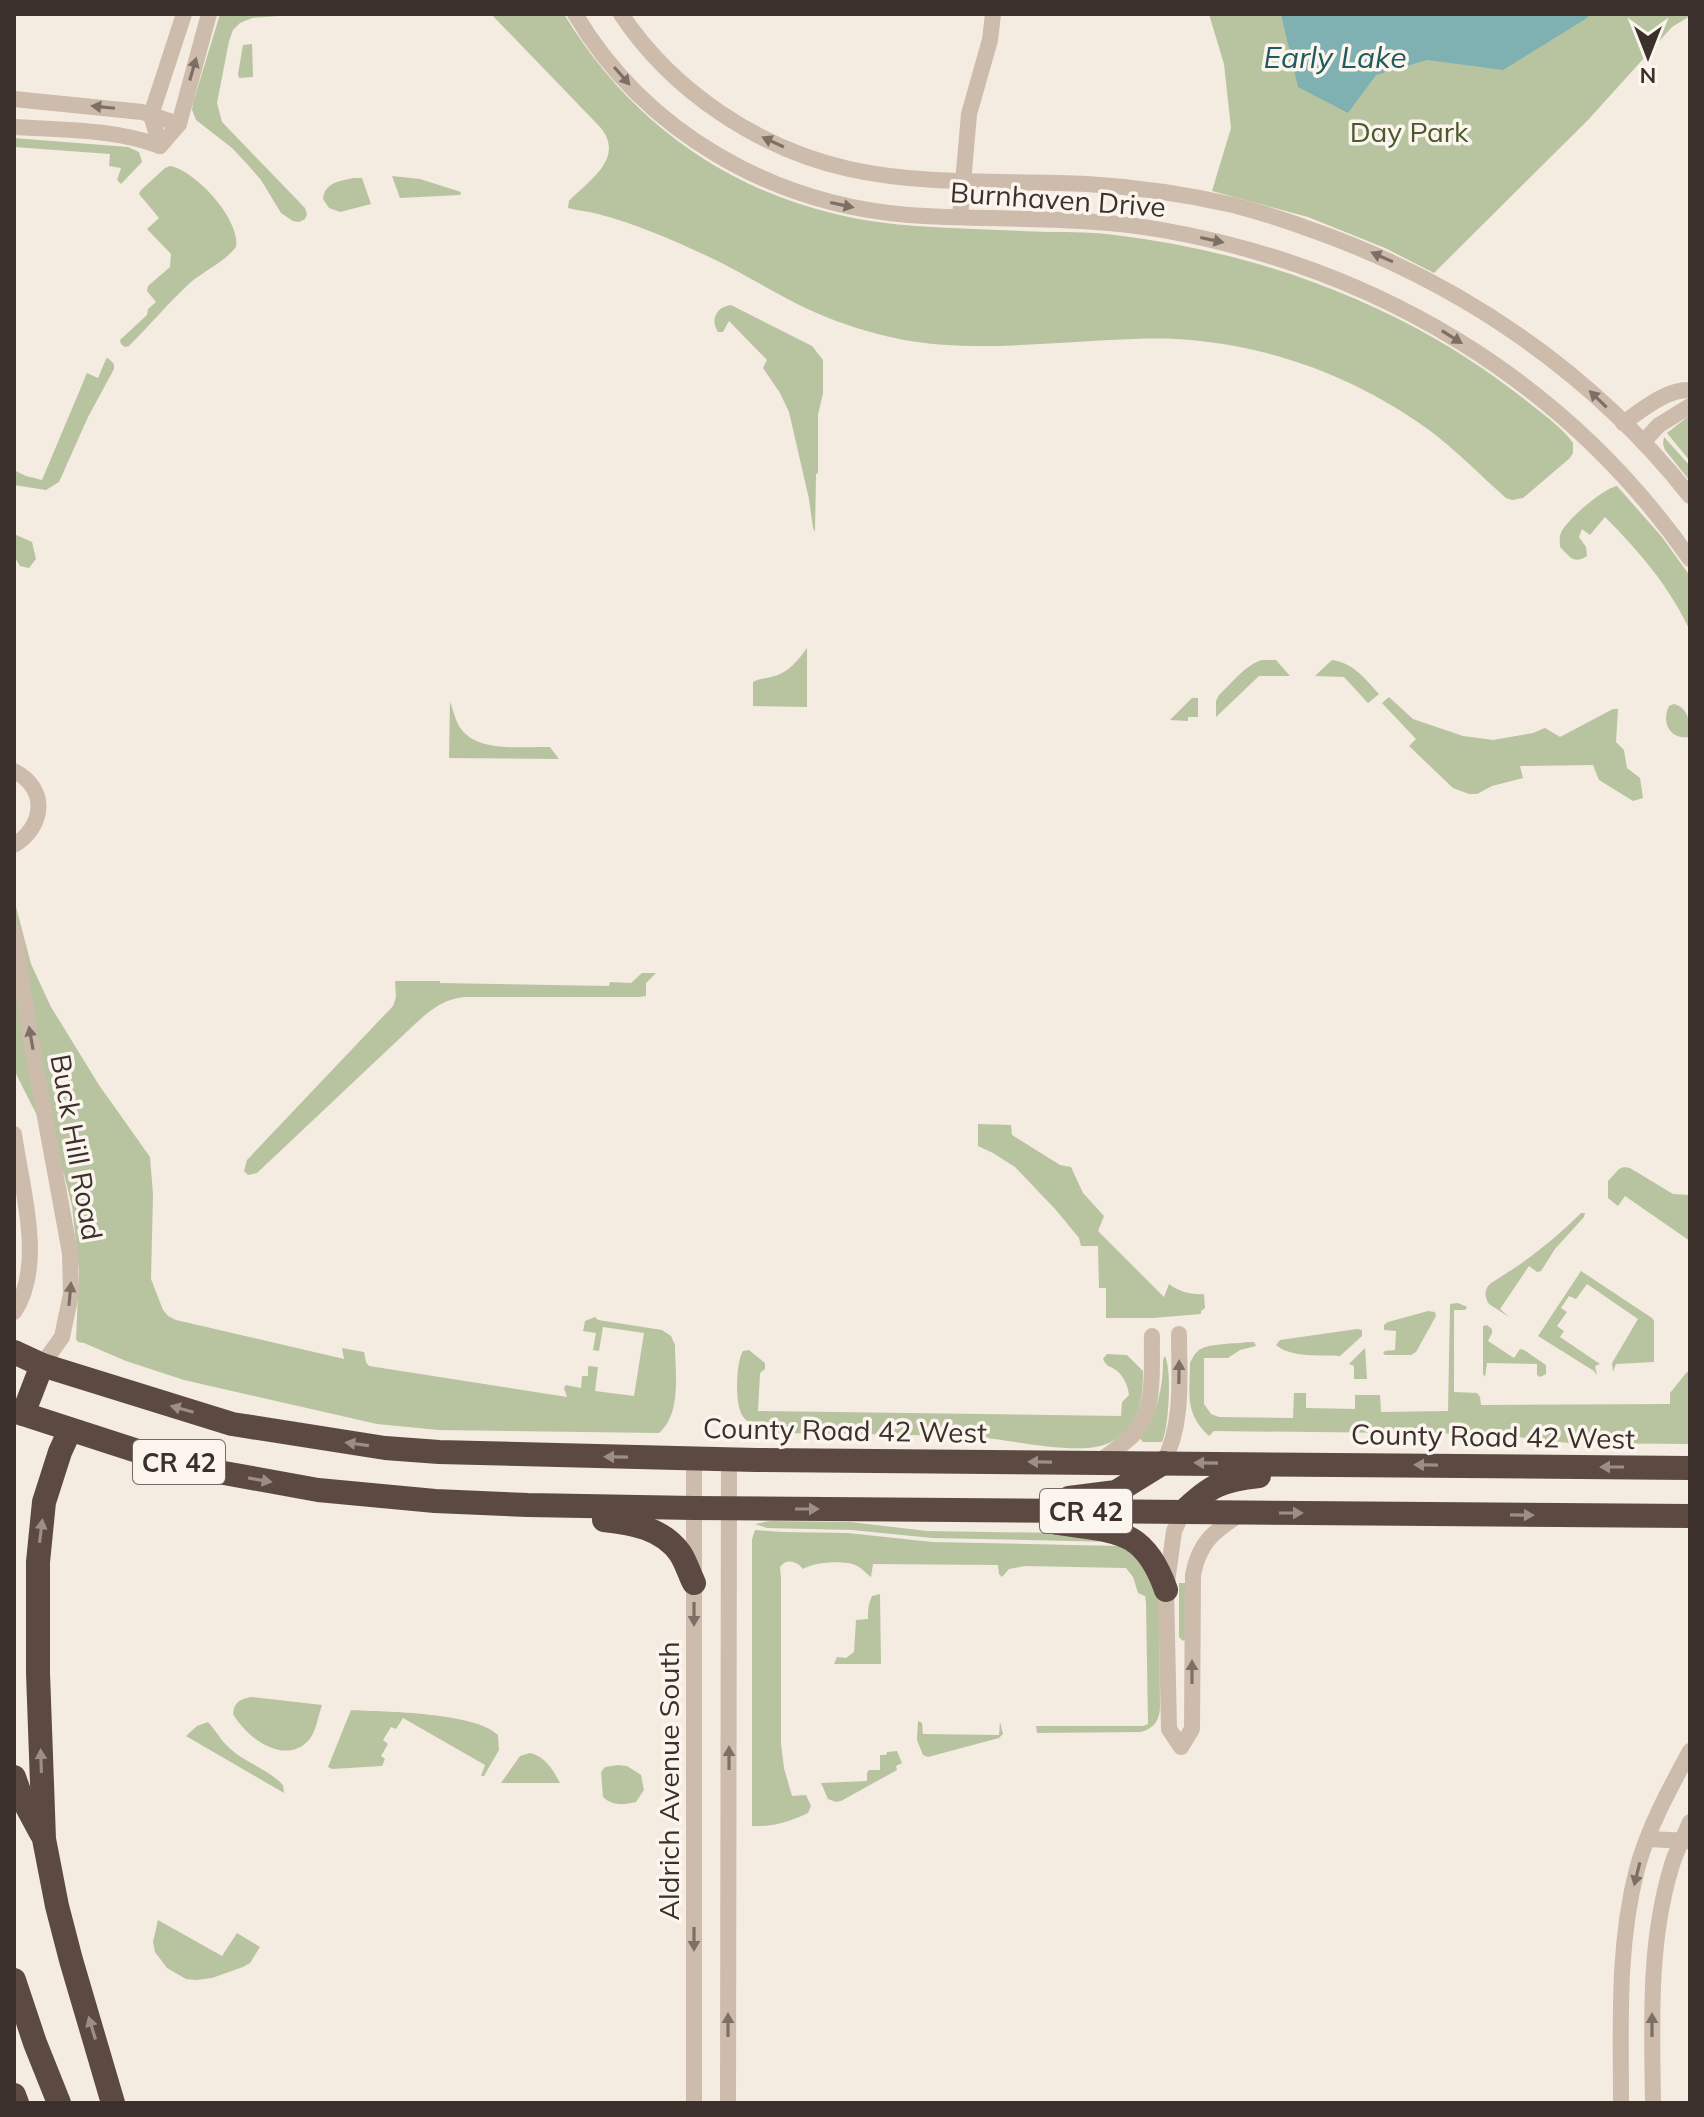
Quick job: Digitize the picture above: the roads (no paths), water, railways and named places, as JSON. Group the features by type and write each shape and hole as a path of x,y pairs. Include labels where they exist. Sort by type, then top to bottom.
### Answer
{"highway":[{"name":"County Road 42 West","path":"14,1352 42,1365 232,1424 385,1448 532,1456 694,1459 1690,1468"},
{"path":"18,1413 42,1365"},
{"name":"CR 42","path":"18,1413 156,1457 224,1473 318,1490 435,1501 694,1508 1690,1516"},
{"path":"70,1430 44,1502 38,1562 38,1673 44,1839 71,1960 113,2103"},
{"path":"963,1510 1116,1492 1163,1463"},
{"path":"1183,1512 1214,1485 1235,1479 1368,1465"},
{"path":"435,1501 634,1524 655,1532 680,1553 694,1583"},
{"path":"963,1510 1117,1532 1130,1537 1152,1558 1166,1590"},
{"path":"14,1777 44,1839"},
{"path":"14,1980 59,2103"},
{"path":"14,2096 17,2103"}],"street":[{"path":"160,146 151,115 184,14"},
{"path":"160,146 179,124 209,14"},
{"name":"Burnhaven Drive","path":"575,14 625,81 677,129 739,168 803,195 896,214 1096,223 1179,233 1290,262 1387,301 1477,352 1563,416 1646,499 1690,559"},
{"name":"Burnhaven Drive","path":"621,14 653,54 713,107 762,137 813,158 848,169 881,174 1088,184 1161,192 1235,206 1371,252 1437,283 1501,323 1560,366 1643,442 1690,496"},
{"path":"960,217 969,114 990,40 993,14"},
{"path":"14,99 104,107 151,115 179,124"},
{"path":"14,127 98,132 137,138 160,146"},
{"path":"1623,423 1677,390 1690,390"},
{"path":"1643,442 1659,425 1690,406"},
{"path":"14,758 18,773 32,785 38,798 39,812 35,826 27,837 14,846"},
{"name":"Buck Hill Road","path":"14,931 70,1253 71,1294 62,1337 42,1365"},
{"path":"14,1134 27,1210 29,1245 28,1277 22,1300 14,1312"},
{"path":"1163,1463 1178,1422 1179,1334"},
{"path":"1097,1463 1135,1433 1146,1411 1151,1389 1152,1336"},
{"name":"Aldrich Avenue South","path":"694,1459 694,2103"},
{"path":"728,2103 729,1459"},
{"path":"1183,1512 1174,1531 1166,1590 1169,1729 1181,1747 1192,1729 1193,1575 1196,1557 1220,1528 1243,1512"},
{"path":"1621,2103 1624,1933 1637,1869 1668,1791 1690,1751"},
{"path":"1653,2103 1654,1956 1671,1867 1686,1841 1690,1822"},
{"path":"1648,1839 1686,1841"}],"water":[{"name":"Early Lake","path":"1281,14 1590,14 1503,70 1427,60 1376,75 1348,113 1298,87"}],"park label":[{"name":"Day Park","path":"1409,131"}]}
